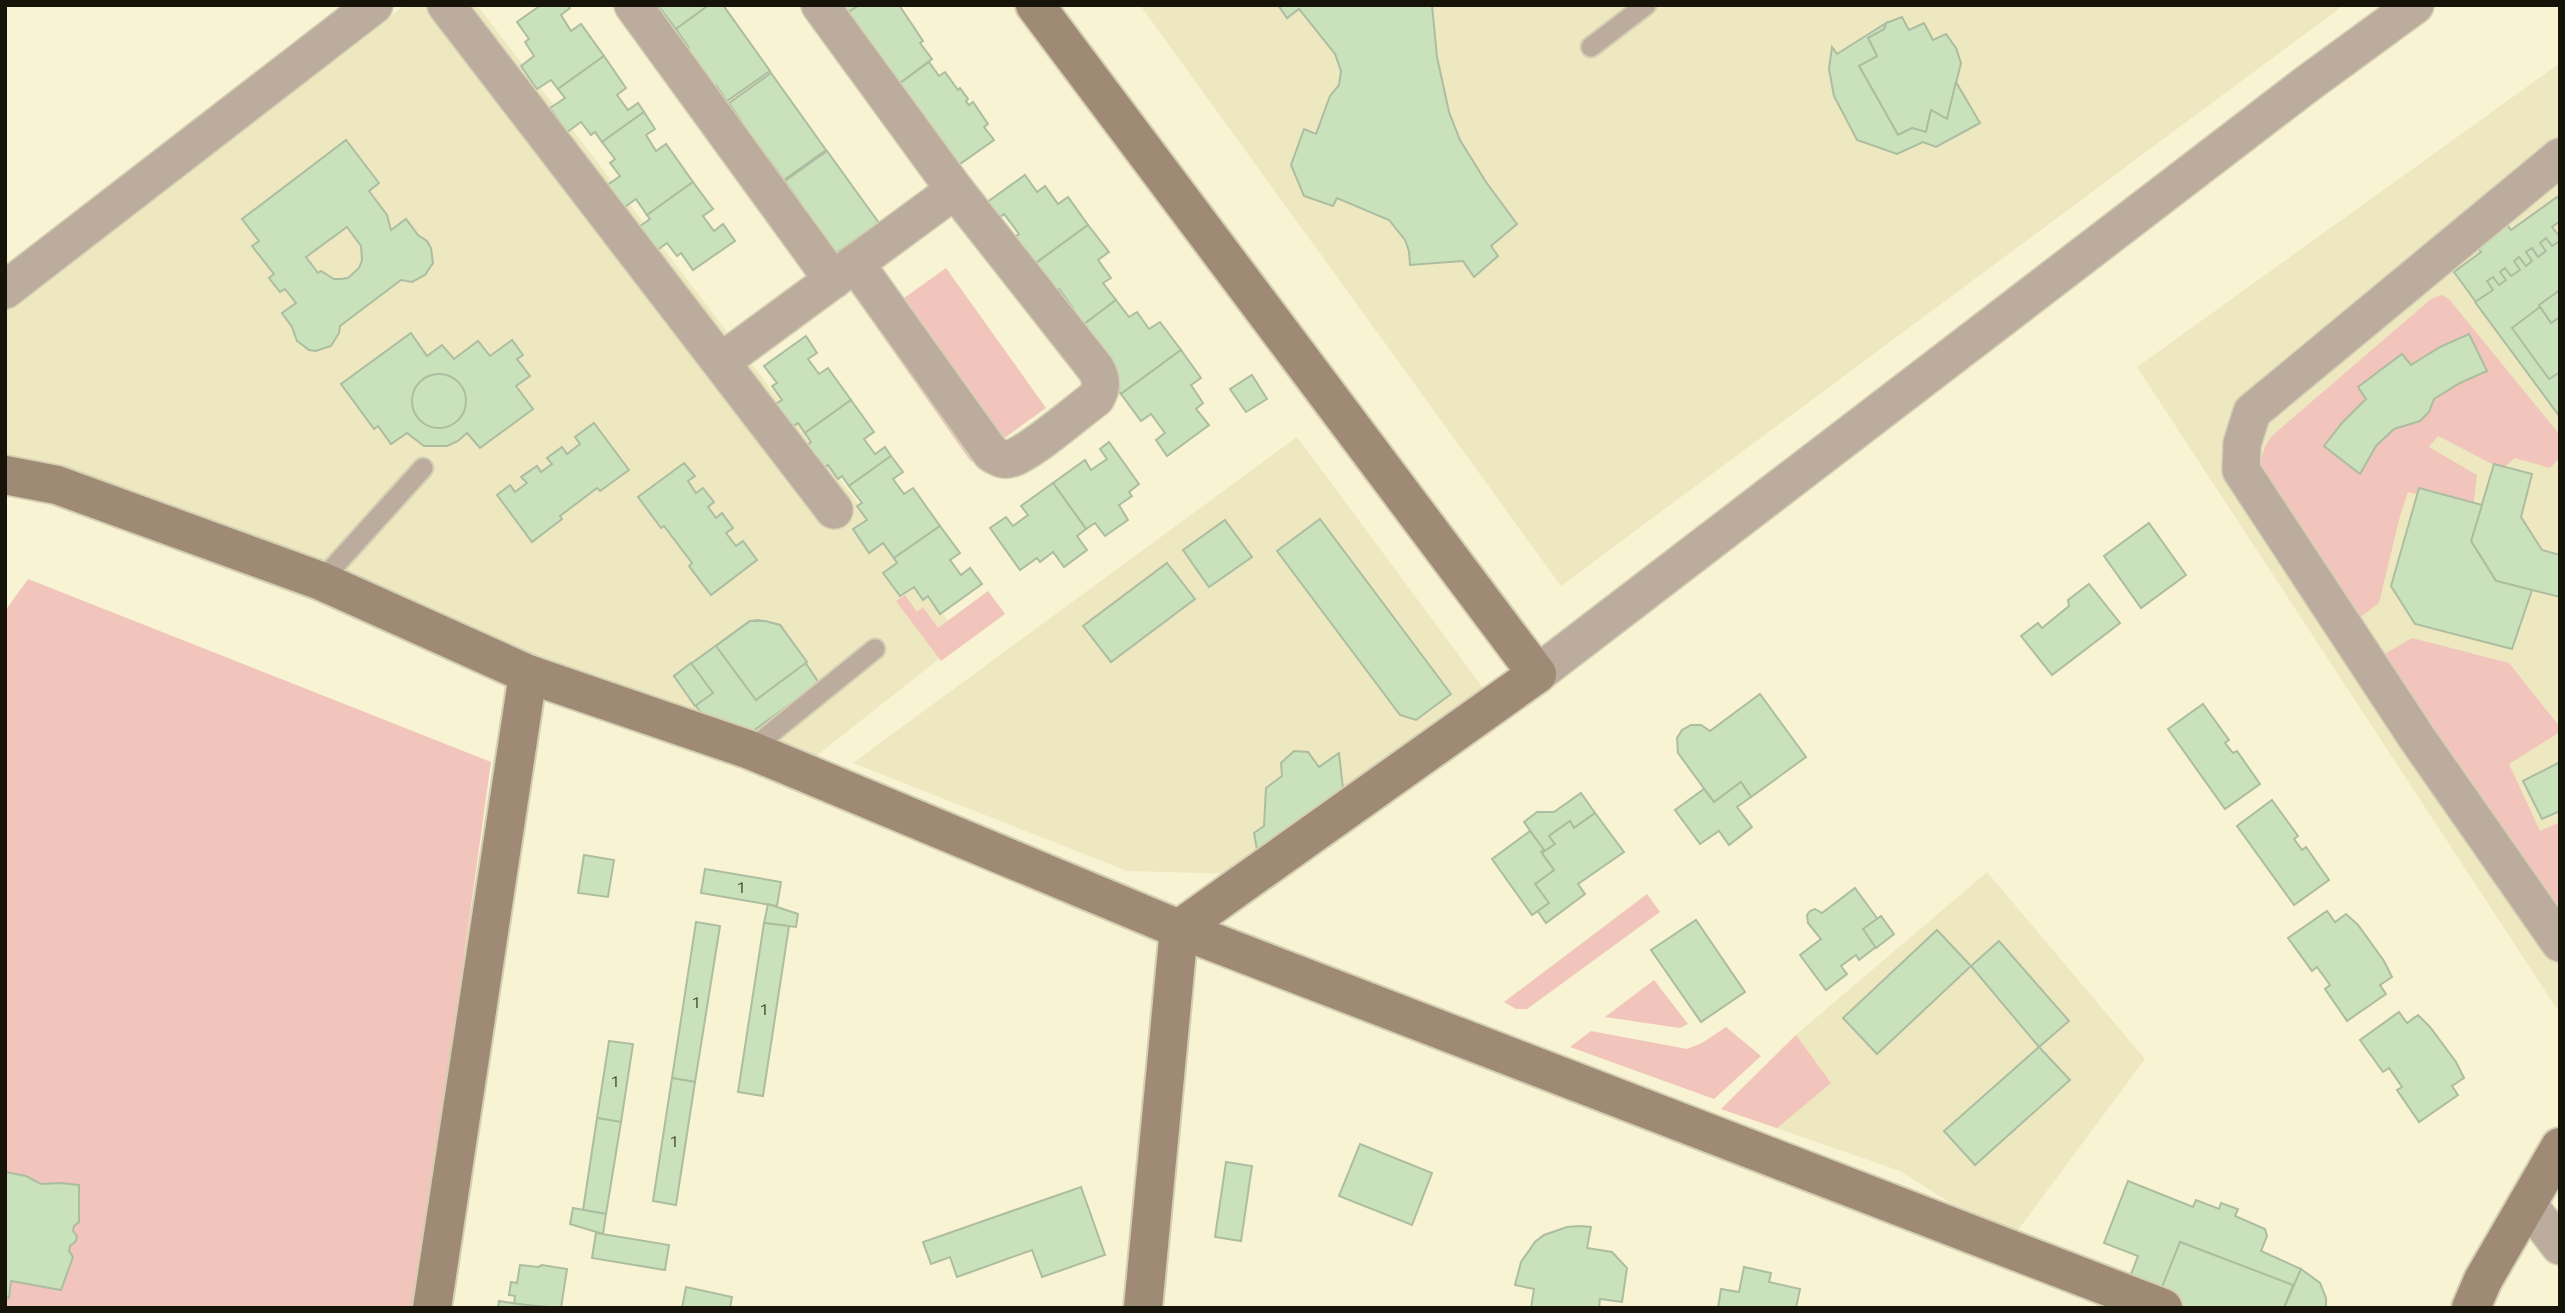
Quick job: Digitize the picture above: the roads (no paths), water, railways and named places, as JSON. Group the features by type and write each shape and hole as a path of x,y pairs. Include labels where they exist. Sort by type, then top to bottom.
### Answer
{"main road":[{"path":"1035,5 1537,674 1179,929 1143,1308"},
{"path":"5,456 57,485 321,582 528,674 750,750 1179,929 2163,1308"},
{"path":"5,475 57,485"},
{"path":"432,1308 528,674"},
{"path":"2471,1308 2483,1280 2560,1147"}],"street":[{"path":"5,290 374,5"},
{"path":"446,5 834,510"},
{"path":"633,5 991,453 1002,459 1014,457 1096,398 1101,390 1101,378 955,190 820,5"},
{"path":"1537,674 2307,84 2415,5"},
{"path":"2560,157 2252,412 2242,444 2241,470 2417,738 2560,943"},
{"path":"721,362 955,190"},
{"path":"2527,1203 2560,1246"}],"lane":[{"path":"1591,47 1646,5"},
{"path":"321,582 423,468"},
{"path":"750,750 875,649"}]}
